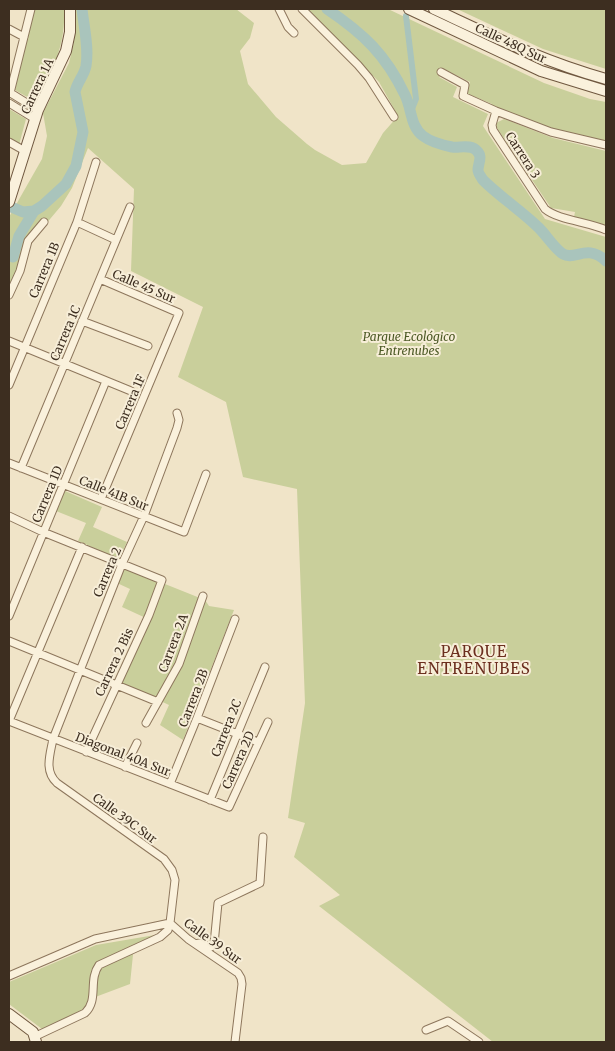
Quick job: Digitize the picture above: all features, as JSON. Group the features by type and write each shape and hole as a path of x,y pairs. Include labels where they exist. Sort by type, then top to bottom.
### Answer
{"main road":[{"name":"Carrera 1A","path":"9,201 11,188 36,114 66,51 70,32 70,9"},
{"name":"Calle 48Q Sur","path":"408,9 541,71 606,91"},
{"name":"Calle 48Q Sur","path":"434,9 562,67 606,80"},
{"path":"9,1014 30,1029 36,1039"}],"street":[{"path":"278,9 288,27 294,33"},
{"path":"302,9 358,65 394,116"},
{"path":"28,10 24,37 10,93 36,114"},
{"path":"9,29 24,37"},
{"path":"9,60 17,65"},
{"path":"441,72 465,85 463,96 496,111 551,132 606,145"},
{"path":"9,103 36,114"},
{"name":"Carrera 3","path":"496,111 492,125 493,130 545,209 553,215 587,223 606,230"},
{"path":"9,142 25,151"},
{"name":"Carrera 1B","path":"9,385 77,222 96,162"},
{"name":"Carrera 1C","path":"21,468 130,208"},
{"path":"9,296 20,271 28,241 44,222"},
{"path":"77,222 116,240"},
{"name":"Calle 45 Sur","path":"100,279 179,313"},
{"name":"Carrera 1F","path":"101,500 179,313"},
{"path":"82,321 148,346"},
{"path":"9,341 131,391"},
{"name":"Carrera 1D","path":"9,616 106,381"},
{"name":"Carrera 2","path":"53,739 122,564 144,516 177,428 179,420 177,413"},
{"name":"Calle 41B Sur","path":"9,463 184,532 206,474"},
{"path":"9,516 122,564"},
{"path":"9,721 82,547"},
{"name":"Carrera 2 Bis","path":"86,752 162,580 122,564"},
{"name":"Carrera 2A","path":"146,723 178,664 203,596"},
{"name":"Carrera 2B","path":"170,784 198,718 235,620"},
{"path":"9,641 158,702"},
{"name":"Carrera 2C","path":"210,800 265,667"},
{"path":"198,718 258,742"},
{"name":"Diagonal 40A Sur","path":"9,721 229,807"},
{"name":"Carrera 2D","path":"229,807 268,722"},
{"name":"Calle 39C Sur","path":"53,739 49,767 54,780 170,865 175,880 170,923"},
{"path":"125,767 137,743"},
{"path":"196,945 199,942 211,947 214,944 218,903 260,884 263,837"},
{"path":"9,976 95,939 170,923 168,930 160,937 104,962 97,967 94,976 93,1000 85,1013 36,1039"},
{"name":"Calle 39 Sur","path":"170,923 241,978 242,991 235,1042"},
{"path":"426,1030 448,1021 479,1042"}],"green space":[{"path":"34,9 64,9 64,22 57,57 47,80 34,101 15,90"},
{"name":"Parque Ecológico Entrenubes","path":"76,9 236,9 254,23 250,38 240,51 248,84 276,117 307,144 342,165 366,163 383,133 398,116 379,82 308,9 388,9 544,83 590,99 606,102 606,142 557,131 491,107 492,104 466,93 470,82 444,69 439,77 457,87 453,97 488,114 483,126 545,219 606,237 606,1042 493,1042 319,906 340,895 294,857 305,823 288,818 305,703 297,489 243,477 226,402 178,377 203,307 131,271 134,189 88,148 72,188 61,206 45,225 27,240 9,288 9,217 42,159 47,136 43,113 69,63 74,42"},
{"path":"457,9 606,9 606,69 543,49"},
{"path":"9,109 26,119 19,145 9,139"},
{"path":"504,119 553,138 606,151 606,226 574,217 575,212 551,208 497,128 496,124"},
{"path":"65,491 102,507 93,527 127,542 119,559 78,541 86,523 56,511"},
{"path":"125,568 205,600 209,606 234,610 183,740 160,725 169,705 122,683 148,619 122,607 130,589 117,583"},
{"path":"155,935 134,945 130,984 90,999 87,1009 42,1029 9,1004 9,982 96,945"}],"waterway":[{"path":"9,206 23,212 34,211 66,184 76,166 83,132 75,92 85,70 87,59 82,9"},
{"path":"327,9 352,27 382,57 398,81 416,127 423,136 433,142 444,145 475,149 480,156 478,171 483,180 542,231 557,249 568,256 593,253 606,261"},
{"path":"406,16 416,99 410,114"},
{"path":"13,257 19,236 34,211"}],"district":[{"name":"PARQUE ENTRENUBES","path":"474,660"}]}
